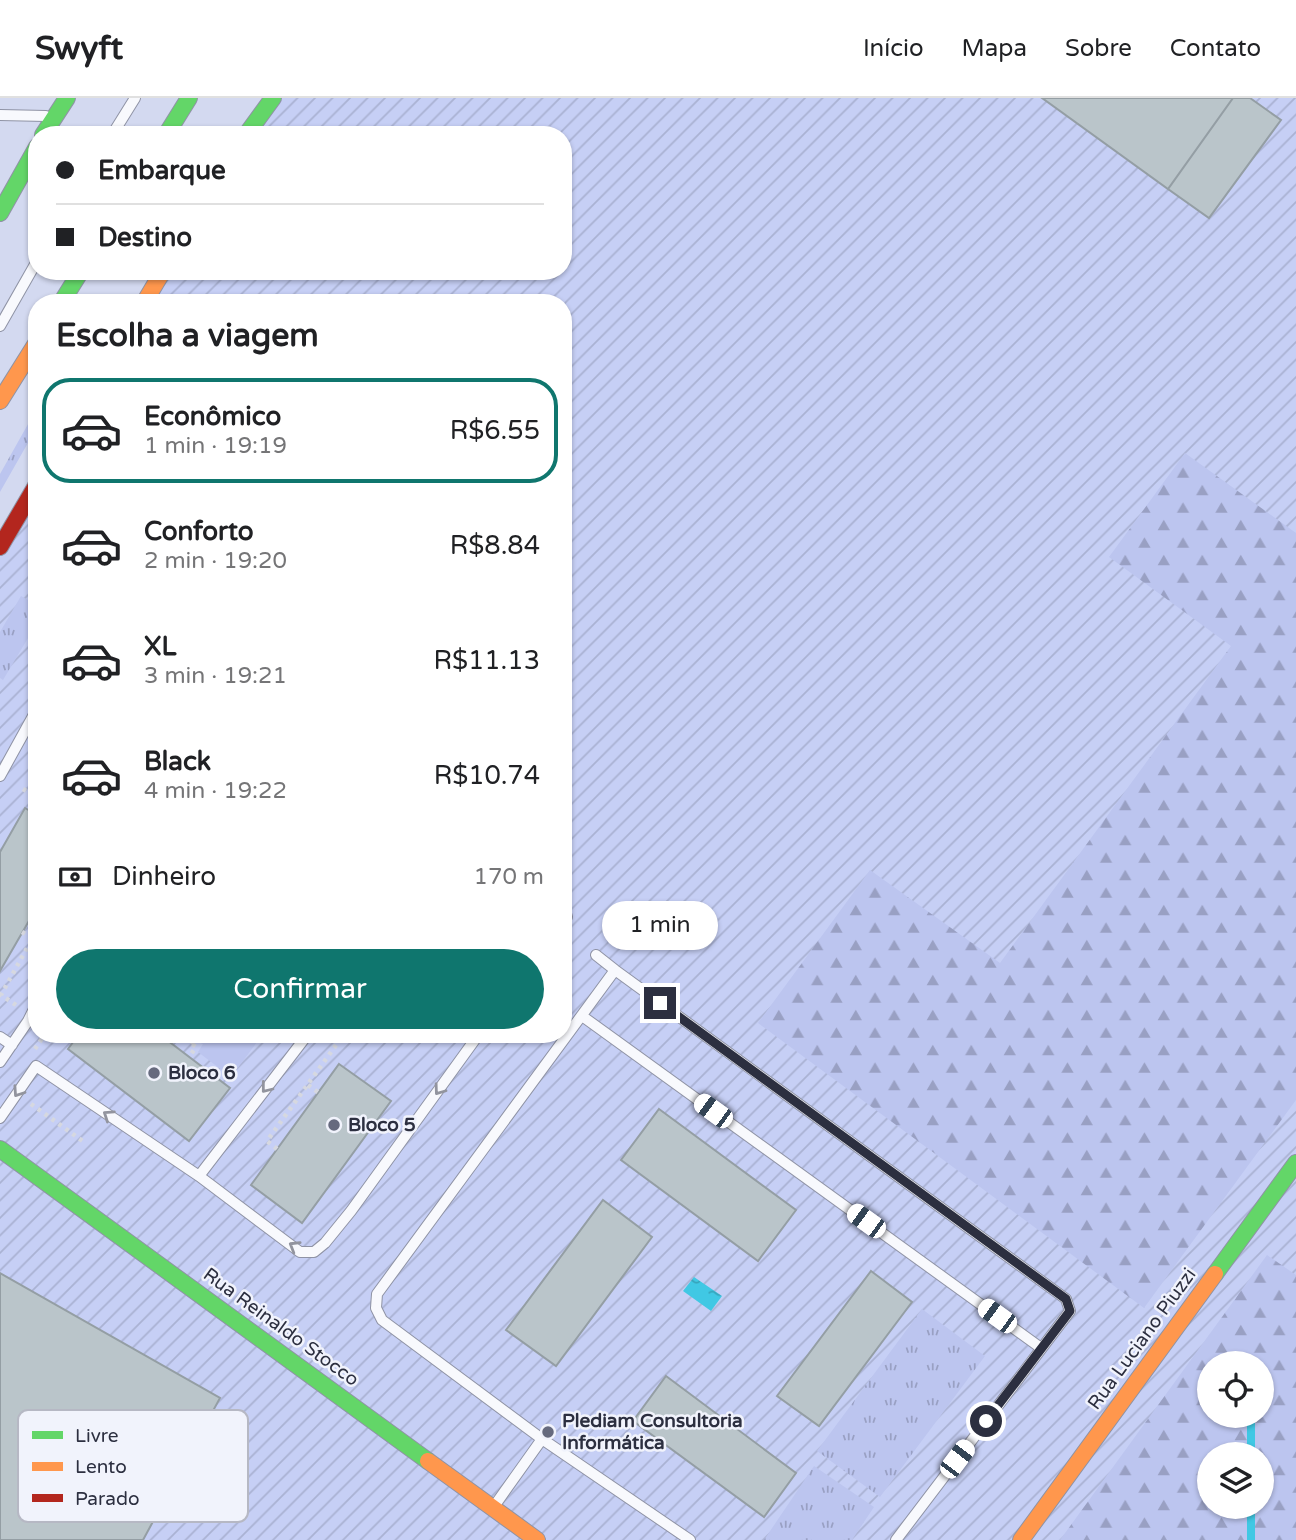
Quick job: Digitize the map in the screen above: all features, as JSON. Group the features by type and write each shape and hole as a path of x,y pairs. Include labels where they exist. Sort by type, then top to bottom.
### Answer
{"main road":[{"path":"48,126 67,98"},
{"path":"172,126 189,98"},
{"path":"253,126 273,98"},
{"path":"0,213 28,163"},
{"path":"0,401 28,356"},
{"path":"0,547 28,499"},
{"name":"Rua Reinaldo Stocco","path":"0,1149 537,1540"},
{"name":"Rua Luciano Piuzzi","path":"1021,1540 1296,1163"}],"lane":[{"path":"0,115 54,116 81,98"},
{"path":"118,126 135,98"},
{"path":"54,116 57,126"},
{"path":"0,326 28,277"},
{"path":"0,776 28,725"},
{"path":"596,955 1066,1299 1070,1311 896,1540"},
{"path":"572,1030 615,970"},
{"path":"582,1016 1041,1348"},
{"path":"0,1062 28,1018"},
{"path":"0,1037 12,1045"},
{"path":"199,1176 301,1043"},
{"path":"0,1118 36,1066 199,1176 300,1252 314,1252 325,1243 351,1211 472,1043"},
{"path":"562,1043 377,1294 376,1308 382,1320 542,1439 690,1540"},
{"path":"493,1508 542,1439"}],"path":[{"path":"23,789 28,792"},
{"path":"22,932 28,936"},
{"path":"28,945 0,994 28,1014"},
{"path":"277,1149 267,1141 338,1043"},
{"path":"189,1057 196,1047 191,1044"},
{"path":"33,1051 43,1063 44,1071 42,1080 27,1101 85,1142"},
{"path":"308,1085 319,1093"}],"shaded area":[{"path":"273,98 1296,98 1296,1540 0,1540 0,553 28,505 28,1043 572,1043 572,294 150,294 159,280 572,280 572,126 253,126"}],"green space":[{"path":"28,424 28,443 0,492 0,474"},
{"path":"1185,453 1296,533 1296,1100 1144,1308 758,1023 870,870 1000,963 1231,646 1109,557"},
{"path":"21,596 28,600 28,638 3,680 0,678 0,632"},
{"path":"200,1043 256,1043 231,1077 198,1052 203,1044"},
{"path":"1267,1255 1296,1275 1296,1540 1060,1540 1197,1351 1197,1428 1274,1428 1274,1351 1197,1351"},
{"path":"922,1309 985,1356 880,1497 817,1451"},
{"path":"814,1466 874,1507 852,1540 764,1540"}],"water":[{"path":"694,1277 722,1296 711,1311 683,1291"}],"building":[{"path":"1042,98 1233,98 1168,189"},
{"path":"1233,98 1250,98 1281,120 1209,218 1168,189"},
{"path":"25,808 28,810 28,923 0,971 0,852"},
{"name":"Bloco 6","path":"72,1043 171,1043 230,1088 189,1141 68,1049"},
{"name":"Bloco 5","path":"339,1064 391,1101 302,1223 251,1185"},
{"path":"659,1109 796,1210 758,1261 621,1160"},
{"path":"603,1200 652,1237 556,1366 506,1330"},
{"path":"871,1271 912,1302 819,1426 777,1396"},
{"path":"0,1273 220,1398 213,1410 18,1410 18,1522 153,1522 143,1540 0,1540"},
{"path":"666,1376 796,1473 764,1517 633,1421"}],"waterway":[{"path":"1251,1428 1251,1442"},
{"path":"1251,1519 1251,1540"}],"traffic: fast":[{"path":"49,126 67,98"},
{"path":"172,126 189,98"},
{"path":"253,126 273,98"},
{"path":"0,213 28,163"},
{"path":"67,294 75,280"},
{"path":"0,1149 428,1461"},
{"path":"1215,1274 1296,1163"}],"traffic: slow":[{"path":"149,294 158,280"},
{"path":"0,401 28,356"},
{"path":"1021,1540 1215,1274"},
{"path":"428,1461 537,1540"}],"traffic: jam":[{"path":"0,547 28,499"}],"place":[{"name":"Bloco 6","path":"154,1073"},
{"name":"Bloco 5","path":"334,1125"},
{"name":"Plediam Consultoria Informática","path":"548,1432"}],"route":[{"path":"660,1003 1066,1299 1070,1311 986,1421"}]}
